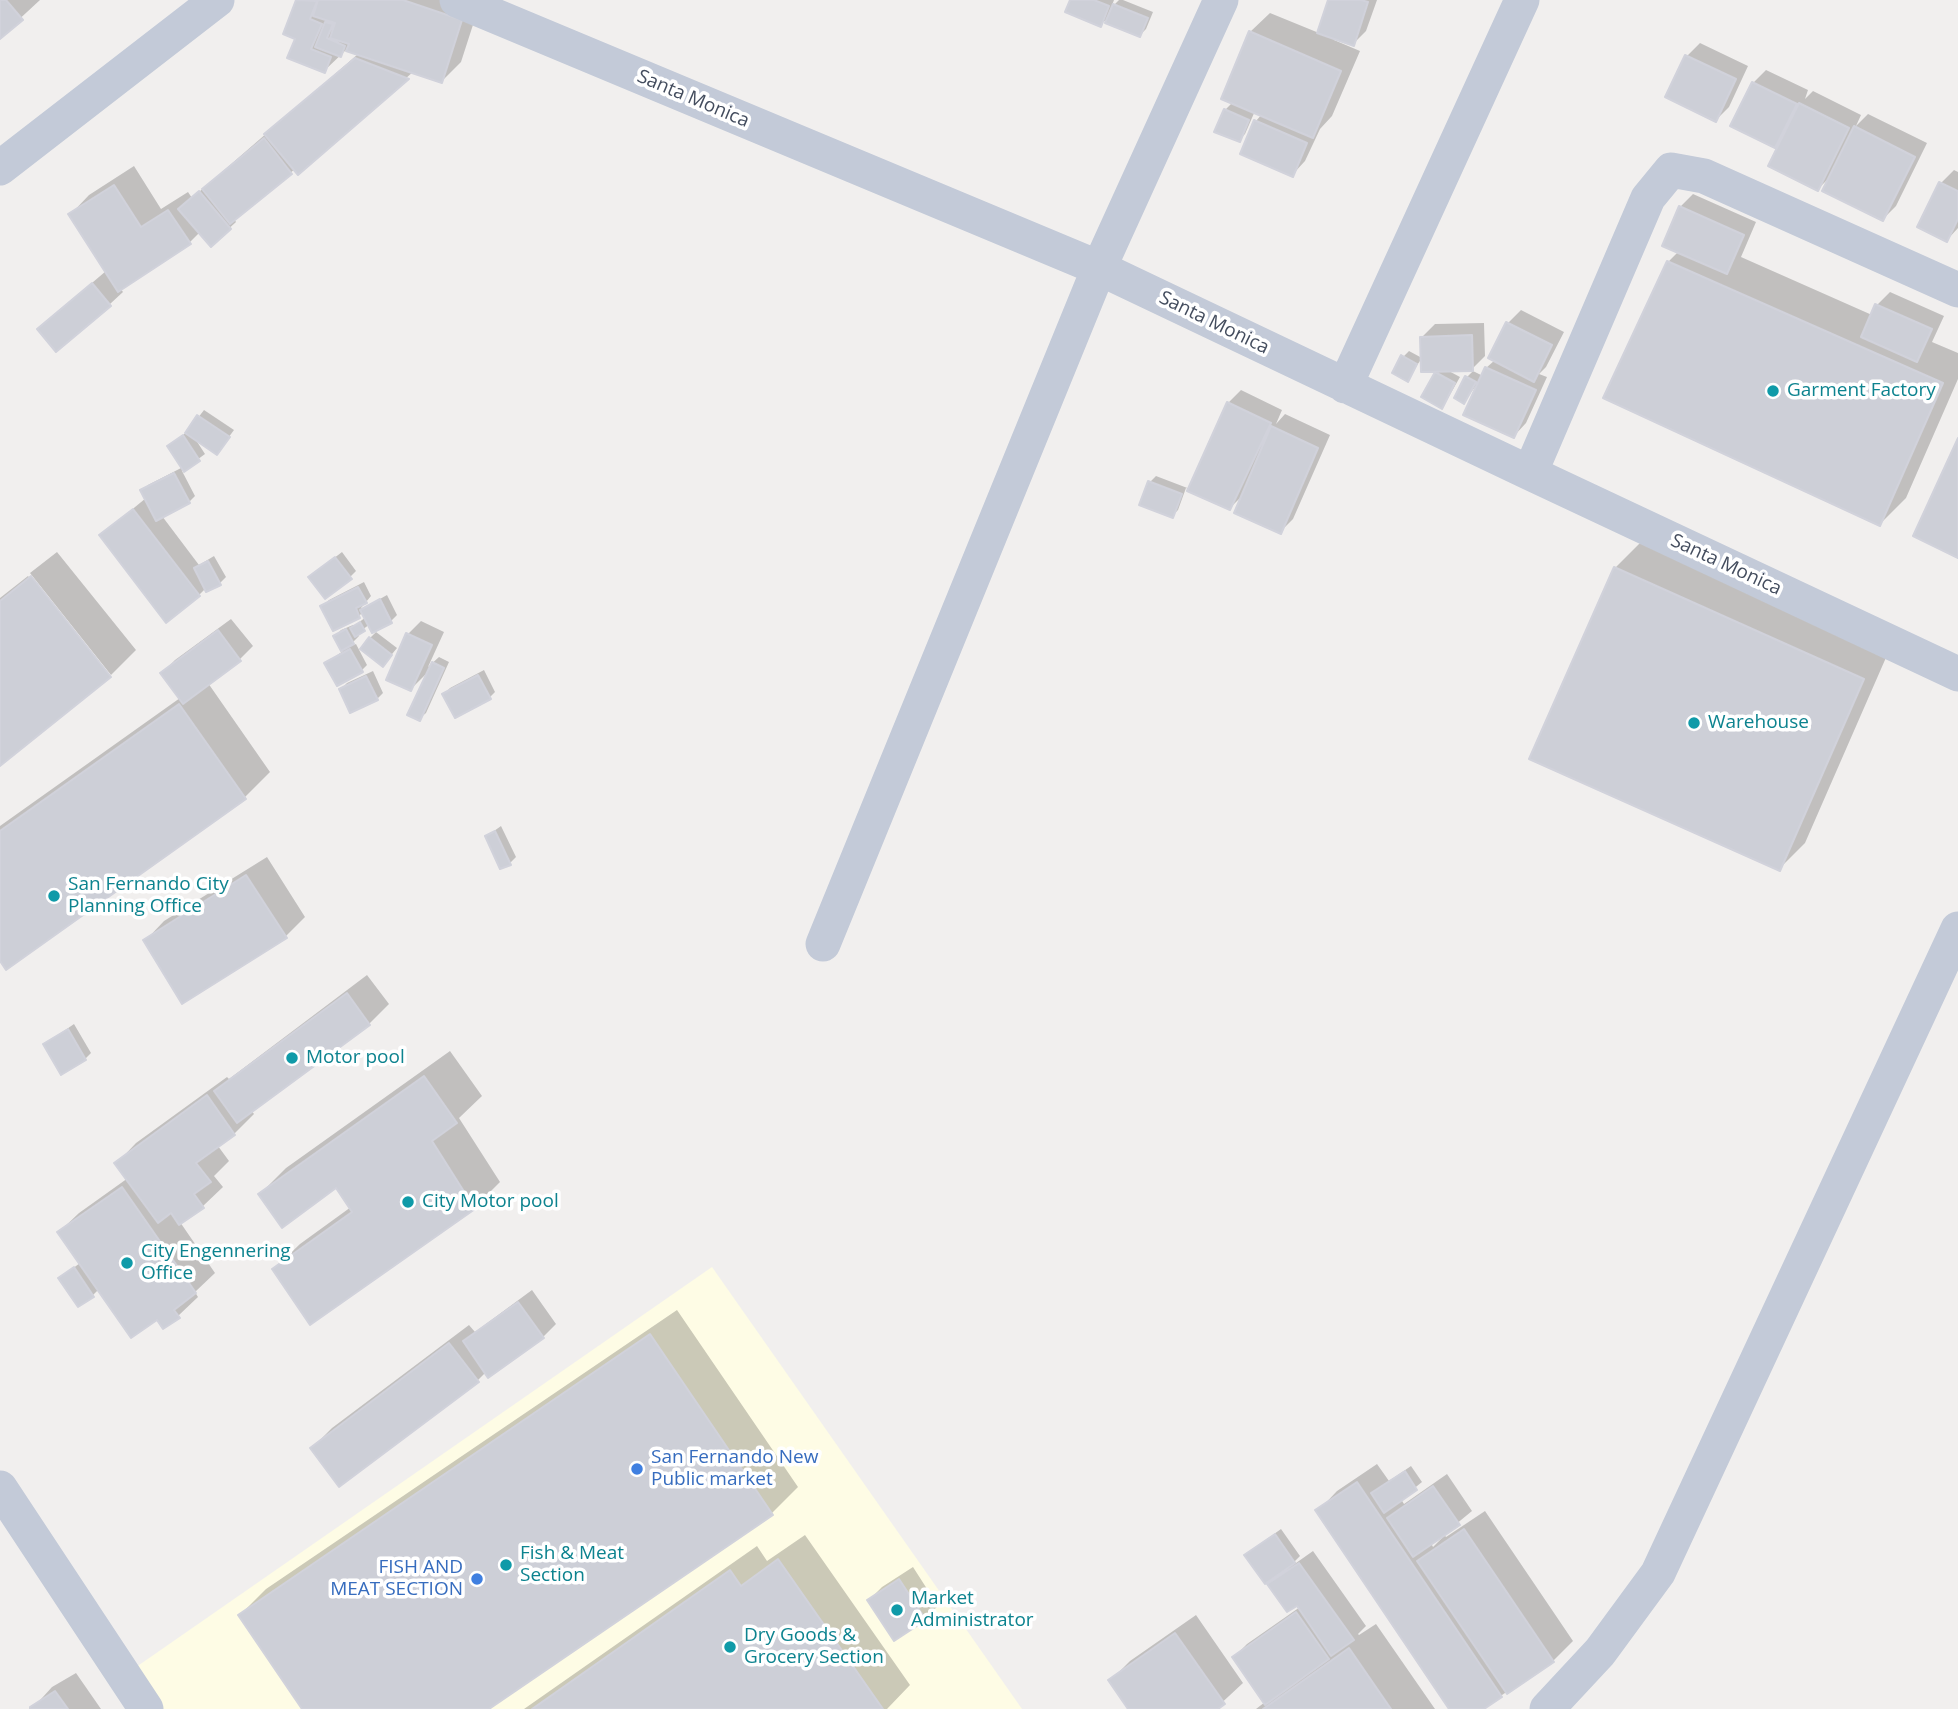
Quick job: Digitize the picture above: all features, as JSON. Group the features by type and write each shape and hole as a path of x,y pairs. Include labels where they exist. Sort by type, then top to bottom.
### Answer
{"street":[{"path":"0,168 217,0"},
{"name":"Santa Monica","path":"457,0 1100,268 1958,674"},
{"path":"823,944 1100,268 1221,0"},
{"path":"1345,386 1522,0"},
{"path":"1530,473 1648,198 1671,170 1704,176 1958,290"},
{"path":"1547,1709 1600,1652 1658,1573 1958,929"},
{"path":"0,1488 146,1709"}],"shaded area":[{"name":"San Fernando New Public market","path":"712,1267 1022,1709 154,1709 129,1672"}],"building":[{"path":"0,0 6,0 23,20 0,39"},
{"path":"296,0 317,1 310,19 322,24 311,49 331,57 325,73 287,58 295,39 283,34"},
{"path":"318,0 403,0 462,20 442,83 346,51 349,44 330,38 335,23 313,16"},
{"path":"1070,0 1094,0 1109,6 1101,27 1065,12"},
{"path":"1328,0 1368,2 1354,46 1317,33"},
{"path":"1113,4 1148,18 1140,37 1105,23"},
{"path":"325,22 333,24 327,38 345,46 341,57 315,47"},
{"path":"1249,31 1341,71 1313,138 1221,99"},
{"path":"1685,55 1736,79 1716,122 1665,97"},
{"path":"355,58 409,79 298,175 264,134"},
{"path":"1752,82 1797,104 1775,148 1730,126"},
{"path":"1799,103 1849,128 1818,191 1768,166"},
{"path":"1224,109 1249,120 1240,142 1214,132"},
{"path":"1254,120 1307,143 1293,177 1240,154"},
{"path":"1854,126 1915,157 1883,221 1822,191"},
{"path":"264,138 292,174 230,224 202,189"},
{"path":"1939,182 1958,191 1958,219 1947,242 1917,227"},
{"path":"114,185 141,227 168,210 191,244 118,292 68,214"},
{"path":"199,191 231,229 211,247 178,209"},
{"path":"1679,206 1744,235 1727,274 1662,246"},
{"name":"Garment Factory","path":"1667,261 1943,383 1880,526 1603,398"},
{"path":"92,283 111,306 56,352 37,329"},
{"path":"1875,304 1932,329 1917,362 1861,337"},
{"path":"1506,322 1552,345 1534,382 1488,358"},
{"path":"1472,335 1473,371 1421,372 1420,337"},
{"path":"1401,355 1417,364 1408,382 1392,373"},
{"path":"1485,367 1536,390 1514,438 1463,415"},
{"path":"1435,372 1455,383 1442,409 1421,397"},
{"path":"1465,376 1476,382 1464,404 1454,398"},
{"path":"1227,402 1271,423 1230,510 1187,491"},
{"path":"197,415 230,437 217,455 185,433"},
{"path":"1271,426 1318,448 1281,534 1234,513"},
{"path":"183,435 200,461 184,472 167,446"},
{"path":"1958,438 1958,558 1913,536"},
{"path":"174,473 190,503 156,521 140,490"},
{"path":"1148,481 1182,494 1173,518 1139,505"},
{"path":"133,509 200,596 166,623 99,535"},
{"path":"335,557 352,579 325,599 308,577"},
{"path":"208,561 221,585 206,592 194,568"},
{"name":"Warehouse","path":"1614,567 1864,679 1780,871 1529,759"},
{"path":"31,576 111,677 0,766 0,601"},
{"path":"358,587 367,603 356,608 360,618 333,631 320,606"},
{"path":"380,599 392,623 372,633 360,610"},
{"path":"360,622 365,631 355,637 350,628"},
{"path":"346,629 354,644 341,651 333,636"},
{"path":"218,630 241,661 183,704 160,673"},
{"path":"406,633 432,645 411,691 386,680"},
{"path":"369,637 392,655 383,667 360,649"},
{"path":"350,649 363,672 337,686 324,663"},
{"path":"432,662 444,668 420,721 407,715"},
{"path":"478,675 491,699 455,718 442,694"},
{"path":"366,676 378,700 350,713 339,689"},
{"name":"San Fernando City Planning Office","path":"179,704 246,799 6,970 0,961 0,831"},
{"path":"495,831 511,865 500,869 485,836"},
{"path":"246,875 287,938 182,1004 143,940"},
{"name":"Motor pool","path":"347,993 370,1025 237,1123 214,1091"},
{"path":"68,1029 86,1060 61,1075 43,1044"},
{"name":"City Motor pool","path":"424,1076 457,1123 432,1141 475,1209 310,1325 272,1269 352,1212 336,1188 282,1228 258,1194"},
{"path":"207,1095 235,1135 196,1163 211,1182 194,1194 204,1208 179,1225 171,1213 158,1223 114,1163"},
{"name":"City Engennering Office","path":"122,1187 196,1293 174,1310 180,1318 163,1329 157,1320 131,1338 57,1232"},
{"path":"74,1267 94,1297 78,1307 58,1278"},
{"path":"518,1302 544,1338 488,1378 463,1341"},
{"name":"Fish & Meat Section","path":"650,1334 773,1515 489,1709 302,1709 238,1615"},
{"path":"449,1343 479,1382 339,1487 310,1448"},
{"path":"1405,1471 1417,1490 1384,1513 1371,1493"},
{"path":"1357,1482 1502,1697 1484,1709 1449,1709 1315,1510"},
{"path":"1433,1486 1460,1525 1413,1557 1387,1518"},
{"path":"1464,1529 1554,1662 1507,1694 1417,1561"},
{"path":"1275,1534 1295,1563 1265,1584 1244,1555"},
{"name":"Dry Goods & Grocery Section","path":"778,1559 883,1709 532,1709 730,1570 741,1586"},
{"path":"1299,1563 1354,1640 1331,1656 1297,1606 1287,1612 1267,1584"},
{"name":"Market Administrator","path":"899,1579 926,1620 894,1641 867,1600"},
{"path":"1296,1612 1329,1659 1265,1705 1232,1657"},
{"path":"1175,1633 1225,1704 1218,1709 1128,1709 1108,1680"},
{"path":"1349,1648 1391,1709 1263,1709"},
{"path":"55,1691 68,1709 30,1709 30,1707"}],"place":[{"name":"Garment Factory","path":"1773,391"},
{"name":"Warehouse","path":"1694,723"},
{"name":"San Fernando City Planning Office","path":"54,896"},
{"name":"Motor pool","path":"292,1058"},
{"name":"City Motor pool","path":"408,1202"},
{"name":"City Engennering Office","path":"127,1263"},
{"name":"San Fernando New Public market","path":"637,1469"},
{"name":"Fish & Meat Section","path":"506,1565"},
{"name":"FISH AND MEAT SECTION","path":"477,1579"},
{"name":"Market Administrator","path":"897,1610"},
{"name":"Dry Goods & Grocery Section","path":"730,1647"}]}
